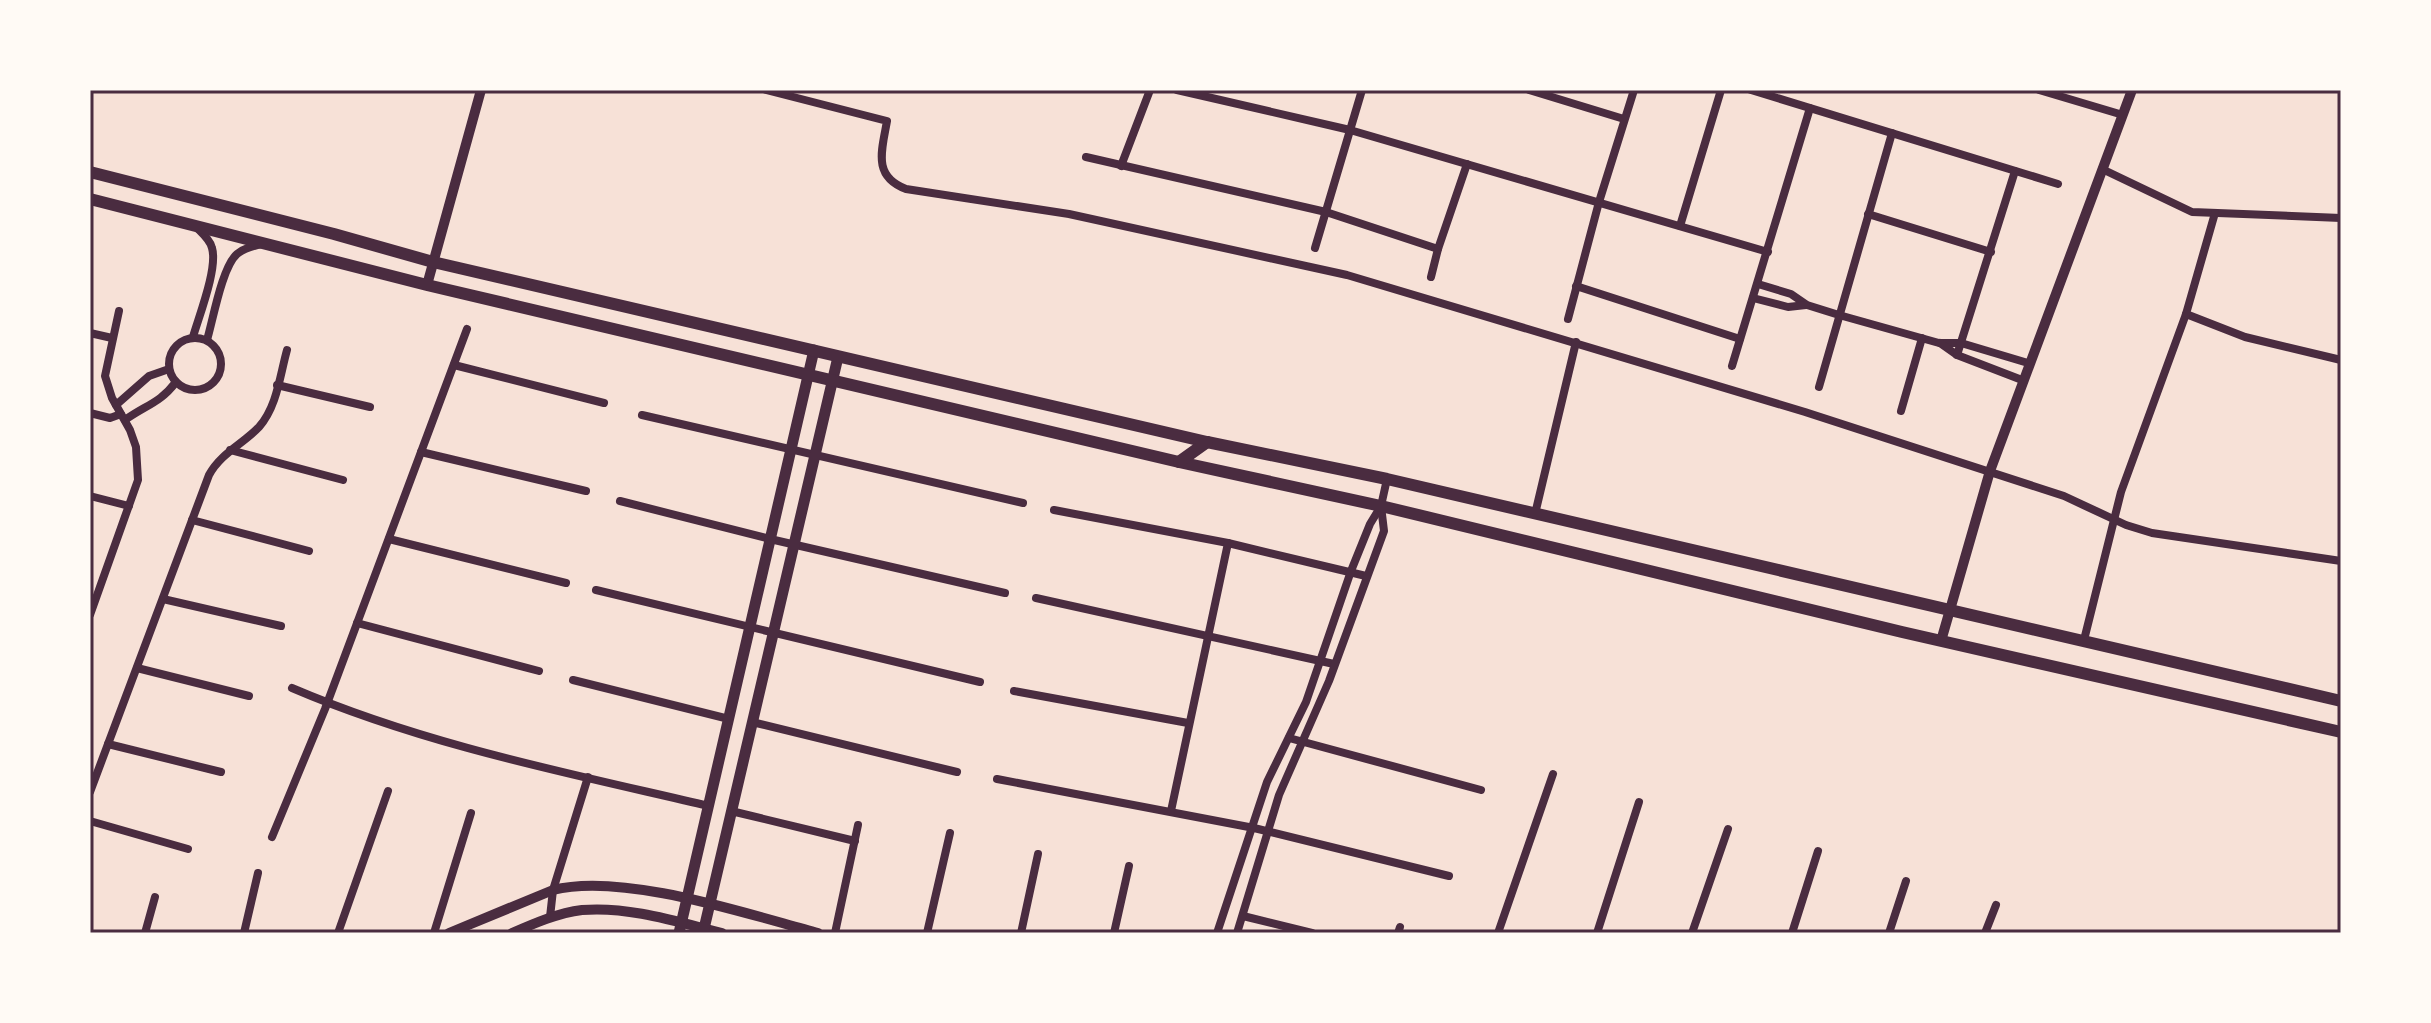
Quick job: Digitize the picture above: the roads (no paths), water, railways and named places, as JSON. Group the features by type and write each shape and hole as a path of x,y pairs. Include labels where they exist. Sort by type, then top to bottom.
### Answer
{"main road":[{"path":"90,172 433,262 1207,442 1387,479 2341,701"},
{"path":"90,199 427,285 832,381 1381,506 1941,641 2341,732"},
{"path":"680,928 814,350"},
{"path":"703,931 838,357"},
{"path":"1179,462 1207,442"}],"street":[{"path":"427,285 481,90"},
{"path":"766,90 887,121 881,161 883,171 906,189 1069,214 1347,275 1576,342 1990,471 2078,501 2138,529 2174,538 2341,561"},
{"path":"1121,166 1150,90"},
{"path":"1177,90 1350,130 1768,252"},
{"path":"1315,248 1362,90"},
{"path":"1529,90 1624,119"},
{"path":"1568,319 1599,202 1634,90"},
{"path":"1680,226 1721,90"},
{"path":"1751,90 2058,184"},
{"path":"2039,90 2060,93 2123,115"},
{"path":"1941,641 1990,471 2131,92"},
{"path":"1732,366 1810,108"},
{"path":"1819,387 1892,133"},
{"path":"1086,157 1326,212 1438,249"},
{"path":"1431,277 1467,164"},
{"path":"2102,169 2192,212 2341,218"},
{"path":"1957,355 2015,171"},
{"path":"2084,640 2128,470 2186,314 2215,213"},
{"path":"1868,214 1991,252"},
{"path":"193,225 207,238 213,250 213,265 193,337"},
{"path":"207,340 228,269 235,256 245,248 265,243"},
{"path":"1758,284 1791,294 1807,305 1839,315 1939,343 1961,343 2028,363"},
{"path":"1576,286 1740,339"},
{"path":"1753,298 1788,307 1807,305"},
{"path":"90,615 138,480 136,447 105,376 119,311"},
{"path":"2186,314 2245,337 2341,360"},
{"path":"272,837 327,703 467,329"},
{"path":"90,333 112,338"},
{"path":"193,337 207,340 220,358 221,366 216,380 211,385 189,390 176,382 168,361 174,347 193,337"},
{"path":"1901,411 1922,338"},
{"path":"1535,514 1576,342"},
{"path":"1939,343 1957,355 2022,380"},
{"path":"90,792 214,467 260,426 268,414 287,350"},
{"path":"454,365 604,403"},
{"path":"116,405 149,376 169,369"},
{"path":"90,413 110,418 123,417 162,399 176,382"},
{"path":"277,385 370,407"},
{"path":"642,415 1023,503"},
{"path":"230,450 343,480"},
{"path":"421,452 586,491"},
{"path":"1217,933 1267,782 1306,702 1351,571 1370,524 1381,506 1387,479"},
{"path":"90,496 129,506"},
{"path":"620,501 1005,593"},
{"path":"1237,933 1279,795 1303,742 1384,531 1381,506"},
{"path":"1054,510 1228,543 1366,576"},
{"path":"192,520 309,551"},
{"path":"389,539 566,583"},
{"path":"1171,811 1228,543"},
{"path":"90,576 103,579"},
{"path":"596,590 980,682"},
{"path":"1036,598 1334,664"},
{"path":"163,599 281,626"},
{"path":"357,623 539,671"},
{"path":"137,668 249,696"},
{"path":"573,680 729,719"},
{"path":"292,688 435,739 709,806"},
{"path":"1014,691 1188,723"},
{"path":"752,722 957,772"},
{"path":"1289,738 1481,790"},
{"path":"108,744 221,772"},
{"path":"1498,933 1553,774"},
{"path":"550,917 553,890 588,777"},
{"path":"997,779 1254,828 1449,876"},
{"path":"338,933 388,791"},
{"path":"1597,933 1639,802"},
{"path":"731,811 855,841"},
{"path":"434,933 471,813"},
{"path":"90,821 188,849"},
{"path":"835,933 858,825"},
{"path":"1692,933 1728,829"},
{"path":"927,933 950,833"},
{"path":"1792,933 1818,851"},
{"path":"1021,933 1038,854"},
{"path":"1114,933 1129,866"},
{"path":"244,933 258,873"},
{"path":"1889,933 1906,881"},
{"path":"449,933 553,890 567,886 603,885 709,904 818,933"},
{"path":"145,933 155,897"},
{"path":"1985,933 1996,905"},
{"path":"512,933 550,917 581,910 607,910 680,928 722,933"},
{"path":"1243,916 1312,933"}]}
